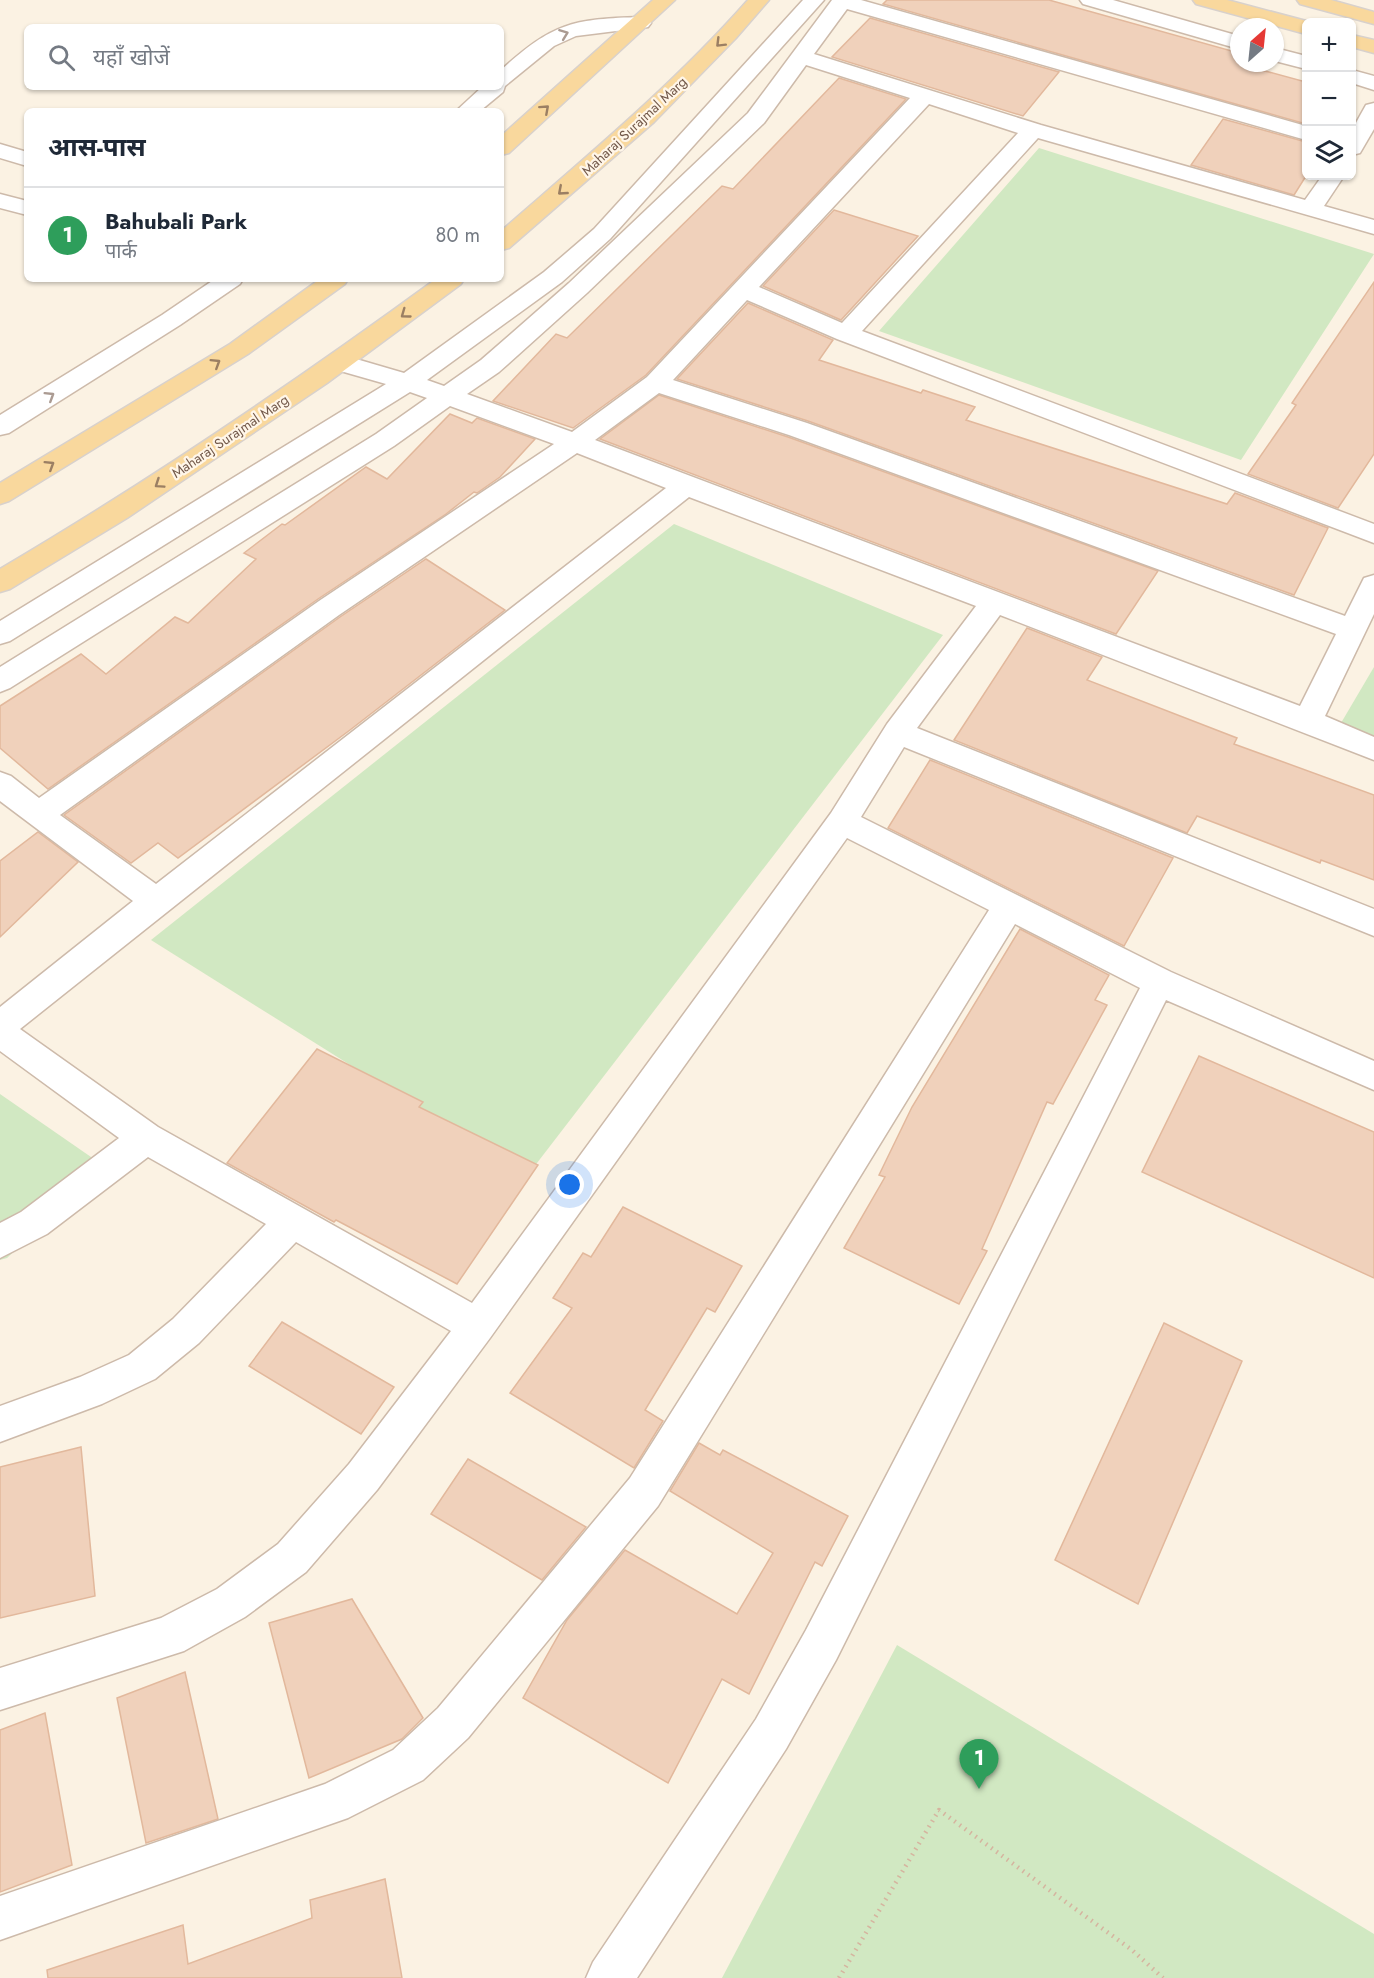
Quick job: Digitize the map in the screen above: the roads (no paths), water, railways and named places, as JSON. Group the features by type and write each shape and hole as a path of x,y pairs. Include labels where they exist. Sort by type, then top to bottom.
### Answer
{"main road":[{"path":"504,145 665,0"},
{"name":"Maharaj Surajmal Marg","path":"504,240 646,117 729,34 759,0"},
{"path":"1203,0 1302,27"},
{"path":"1307,0 1374,18"},
{"path":"1356,42 1374,47"},
{"path":"0,495 239,349 332,282"},
{"name":"Maharaj Surajmal Marg","path":"0,582 117,512 339,362 448,282"}],"street":[{"path":"0,634 408,382 553,277 602,234 813,0"},
{"path":"1090,0 1230,40"},
{"path":"0,681 385,440 490,366 578,288 756,118 842,1 1302,132"},
{"path":"504,78 548,41 569,32 601,25 641,23"},
{"path":"802,57 1033,130 1374,227"},
{"path":"1284,57 1302,62"},
{"path":"1356,77 1374,82"},
{"path":"470,108 492,90"},
{"path":"38,815 329,608 575,442 656,383 924,96"},
{"path":"1357,148 1374,110"},
{"path":"846,334 1033,130"},
{"path":"0,151 24,158"},
{"path":"1311,208 1330,180"},
{"path":"0,201 24,207"},
{"path":"0,427 171,320 227,282"},
{"path":"744,290 846,334 1374,534"},
{"path":"339,362 408,382 575,442 1308,721 1374,749"},
{"path":"656,383 809,433 1352,629"},
{"path":"0,1026 686,486"},
{"path":"1308,721 1374,585"},
{"path":"0,1689 169,1636 231,1603 292,1558 363,1478 477,1326 842,820 898,732 995,602"},
{"path":"898,732 1374,923"},
{"path":"0,784 38,815 156,901"},
{"path":"842,820 1008,907 1159,982 1374,1076"},
{"path":"0,1918 333,1803 408,1765 453,1723 644,1492 1008,907"},
{"path":"609,1978 771,1734 821,1645 1159,982"},
{"path":"0,1033 146,1138 477,1326"},
{"path":"0,1242 34,1223 146,1138"},
{"path":"0,1424 89,1391 142,1367 186,1331 294,1221"}],"place":[{"name":"Bahubali Park","path":"979,1789"}]}
